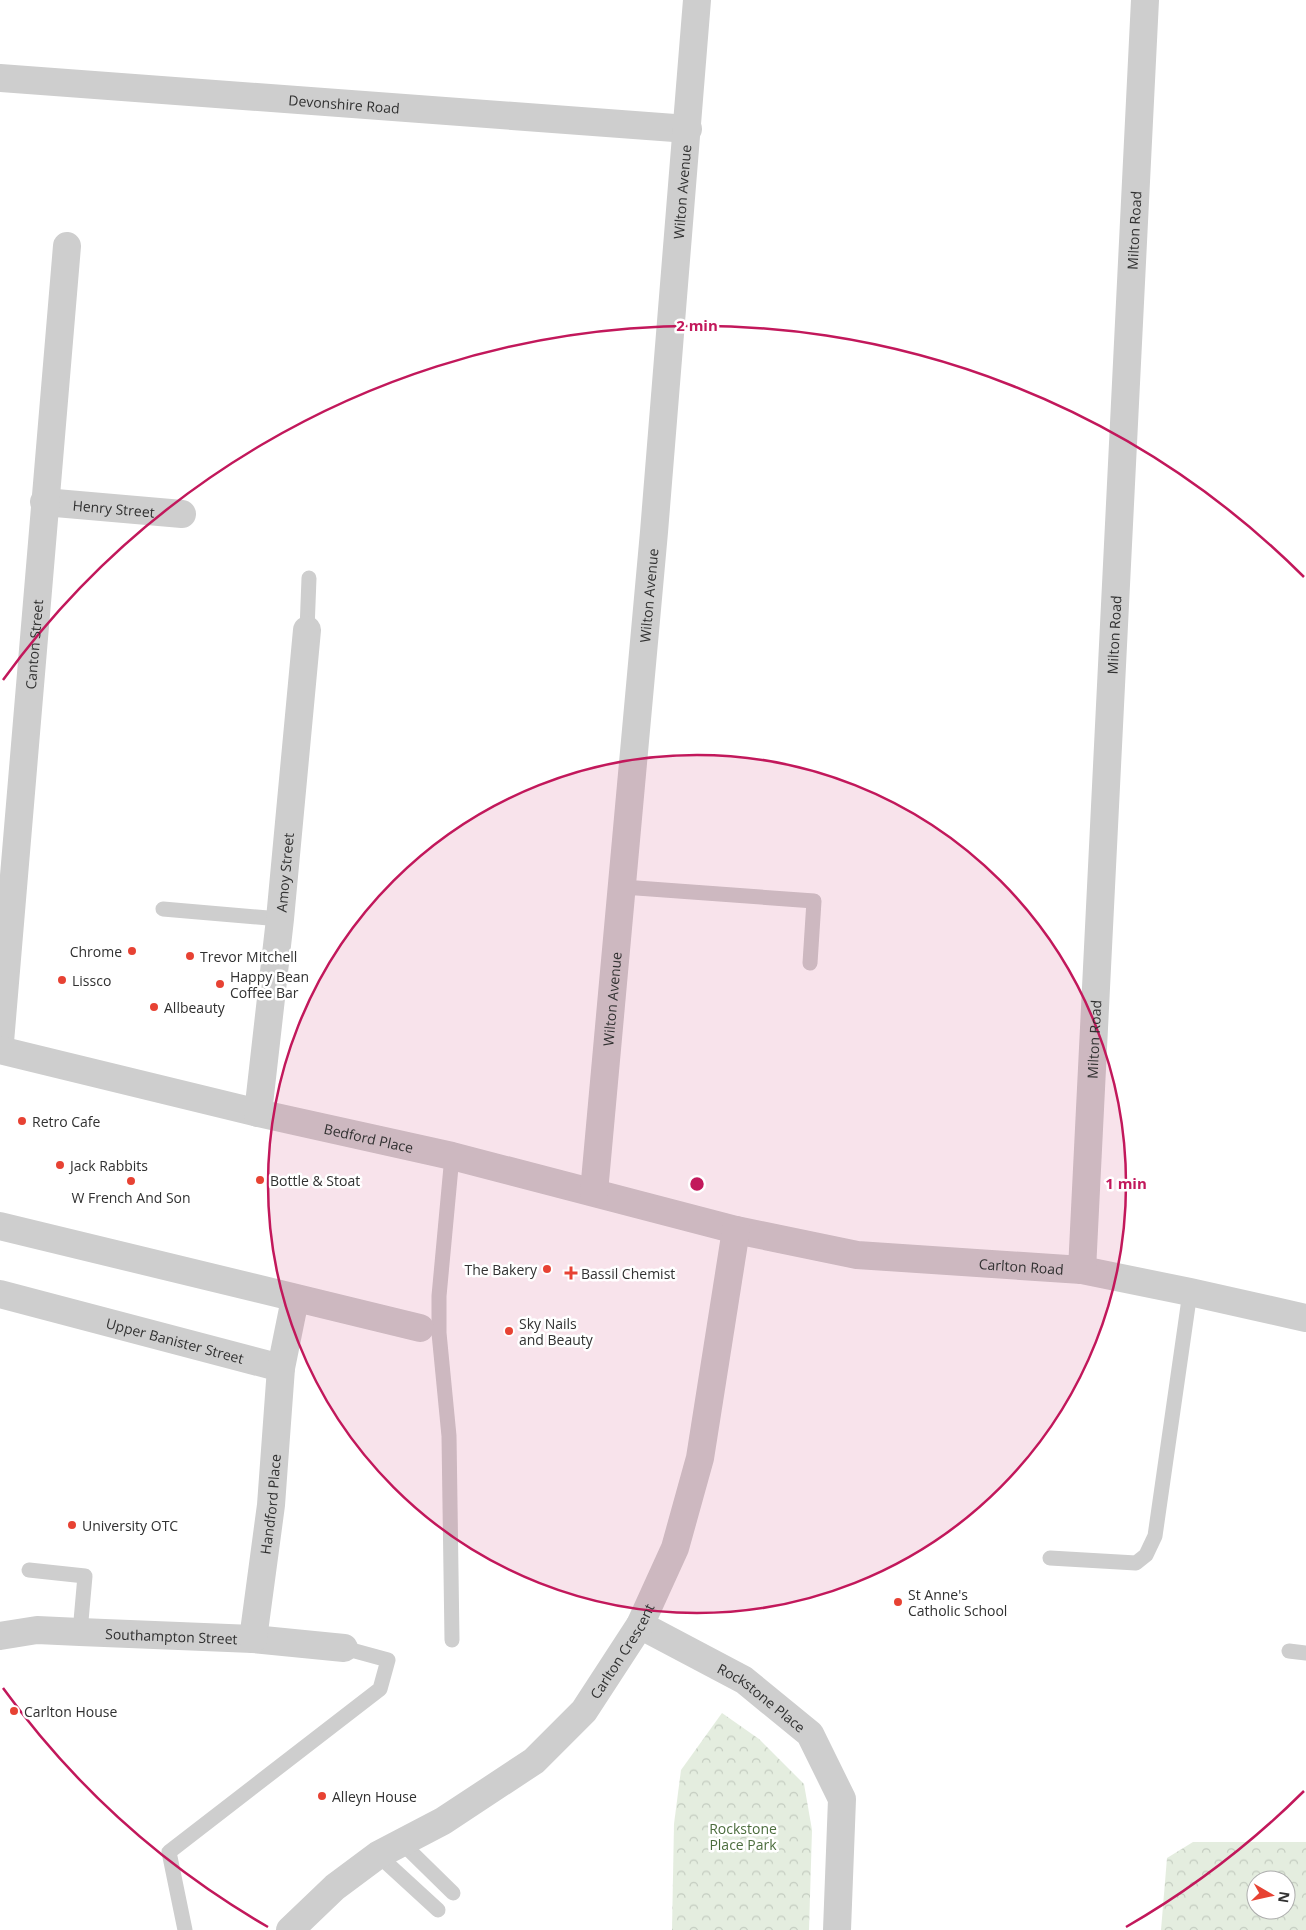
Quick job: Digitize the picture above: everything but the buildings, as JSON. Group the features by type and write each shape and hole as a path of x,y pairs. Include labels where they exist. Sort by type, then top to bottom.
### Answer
{"street":[{"name":"Wilton Avenue","path":"594,1192 623,887 688,129 697,0"},
{"name":"Milton Road","path":"1082,1270 1145,0"},
{"name":"Devonshire Road","path":"0,78 688,129"},
{"name":"Canton Street","path":"0,1042 67,246"},
{"name":"Henry Street","path":"44,502 182,514"},
{"name":"Amoy Street","path":"258,1113 280,920 308,630"},
{"name":"Bedford Place","path":"0,1050 258,1113 452,1156 736,1230"},
{"path":"0,1226 420,1328"},
{"name":"Carlton Road","path":"736,1230 857,1255 1082,1270 1306,1318"},
{"name":"Carlton Crescent","path":"290,1930 335,1887 378,1855 443,1821 534,1761 584,1711 640,1625 675,1548 700,1458 736,1230"},
{"name":"Upper Banister Street","path":"0,1294 281,1368"},
{"path":"281,1368 295,1299"},
{"name":"Handford Place","path":"254,1638 271,1505 281,1368"},
{"name":"Rockstone Place","path":"640,1625 744,1680 810,1734 842,1799 837,1930"},
{"name":"Southampton Street","path":"0,1636 37,1630 254,1638 344,1648"}],"lane":[{"path":"308,630 309,578"},
{"path":"623,887 814,901 810,963"},
{"path":"163,909 280,920"},
{"path":"452,1156 439,1296 439,1324 449,1436 452,1640"},
{"path":"1050,1558 1136,1562 1146,1554 1155,1536 1190,1292"},
{"path":"29,1570 85,1576 80,1632"},
{"path":"185,1930 169,1852 380,1689 388,1660 344,1648"},
{"path":"1289,1651 1306,1653"},
{"path":"402,1843 453,1893"},
{"path":"378,1855 438,1910"}],"green space":[{"name":"Rockstone Place Park","path":"722,1713 759,1739 804,1784 812,1830 809,1930 672,1930 674,1824 681,1770"},
{"path":"1193,1842 1306,1842 1306,1930 1161,1930 1167,1858"}],"place":[{"name":"Chrome","path":"132,951"},
{"name":"Trevor Mitchell","path":"190,956"},
{"name":"Lissco","path":"62,980"},
{"name":"Happy Bean Coffee Bar","path":"220,984"},
{"name":"Allbeauty","path":"154,1007"},
{"name":"Retro Cafe","path":"22,1121"},
{"name":"Jack Rabbits","path":"60,1165"},
{"name":"Bottle & Stoat","path":"260,1180"},
{"name":"W French And Son","path":"131,1181"},
{"name":"The Bakery","path":"547,1269"},
{"name":"Bassil Chemist","path":"571,1273"},
{"name":"Sky Nails and Beauty","path":"509,1331"},
{"name":"University OTC","path":"72,1525"},
{"name":"St Anne's Catholic School","path":"898,1602"},
{"name":"Carlton House","path":"14,1711"},
{"name":"Alleyn House","path":"322,1796"}]}
